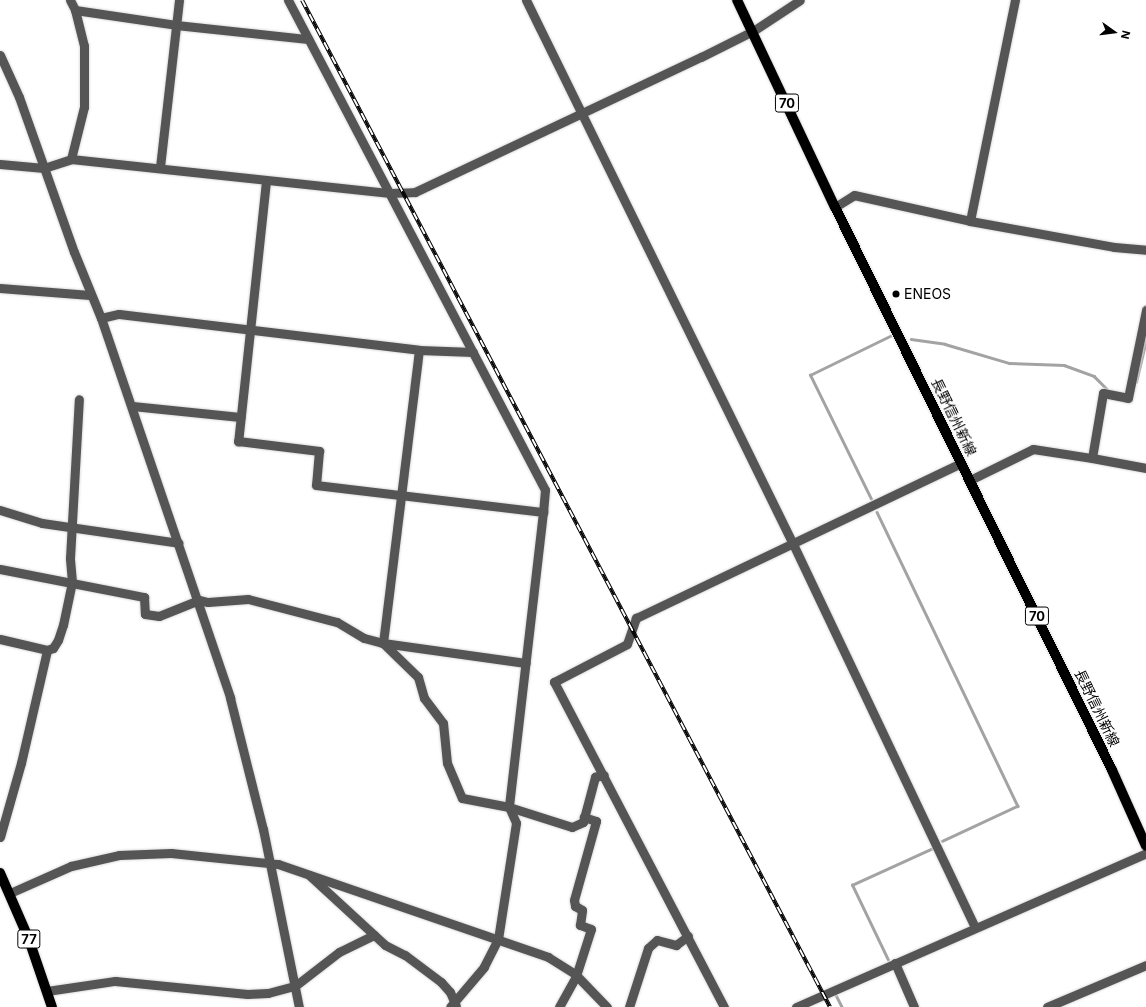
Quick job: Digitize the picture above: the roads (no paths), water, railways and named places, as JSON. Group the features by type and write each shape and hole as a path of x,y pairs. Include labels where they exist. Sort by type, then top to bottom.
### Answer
{"main road":[{"name":"長野信州新線","path":"737,0 835,207 1109,763 1146,846"},
{"name":"77","path":"0,873 10,893 52,1007"}],"street":[{"path":"70,0 75,10 84,46 84,107 71,159"},
{"path":"160,168 179,0"},
{"path":"288,0 545,490 509,808 516,823 498,939 484,967 454,1006"},
{"path":"526,0 793,544 975,927"},
{"path":"0,164 44,168 71,159 266,181 390,193 415,192 753,31 800,0"},
{"path":"970,221 1015,0"},
{"path":"75,10 176,25 308,39"},
{"path":"0,55 19,96 90,295 101,318 199,600 230,698 270,864 299,1007"},
{"path":"266,181 238,441 319,451 316,485 543,512"},
{"path":"835,207 854,195 970,221 1114,248 1146,250"},
{"path":"0,288 90,295"},
{"path":"1092,458 1103,393 1128,398 1146,310"},
{"path":"101,318 119,314 250,328 419,350 472,352"},
{"path":"383,643 400,494 419,350"},
{"path":"0,639 47,650 53,648 58,640 72,582 72,527 79,399"},
{"path":"132,406 240,417"},
{"path":"970,480 1033,449 1146,468"},
{"path":"724,1007 554,682 627,644 636,618 961,463"},
{"path":"0,510 42,523 179,543"},
{"path":"0,569 144,597 145,614 159,616 199,600 208,602 248,599 274,604 336,622 364,638 383,643 526,663"},
{"path":"383,643 418,677 424,698 443,723 448,763 462,798 509,808 572,827 583,822 595,777 604,775"},
{"path":"0,837 21,763 47,650"},
{"path":"559,1007 576,976 591,928 580,925 582,910 575,906 574,900 596,821 584,817"},
{"path":"10,893 71,866 119,855 171,852 270,864 307,872 548,957 576,976 607,1007"},
{"path":"796,1007 1146,853"},
{"path":"307,872 374,935 441,982 450,992 454,1006"},
{"path":"47,991 115,981 247,994 268,993 295,986 339,952 374,935"},
{"path":"629,1007 648,948 657,940 676,945 688,936"},
{"path":"895,963 914,1007"},
{"path":"1048,1007 1146,965"}],"waterway":[{"path":"871,499 810,375 890,336"},
{"path":"911,339 945,344 1009,363 1064,365 1094,376 1107,389"},
{"path":"1136,382 1146,340"},
{"path":"877,512 1018,806 943,841"},
{"path":"888,960 852,885 931,849"},
{"path":"835,993 842,1007"}],"railway":[{"path":"302,0 830,1007"}],"place":[{"name":"ENEOS","path":"896,294"}]}
